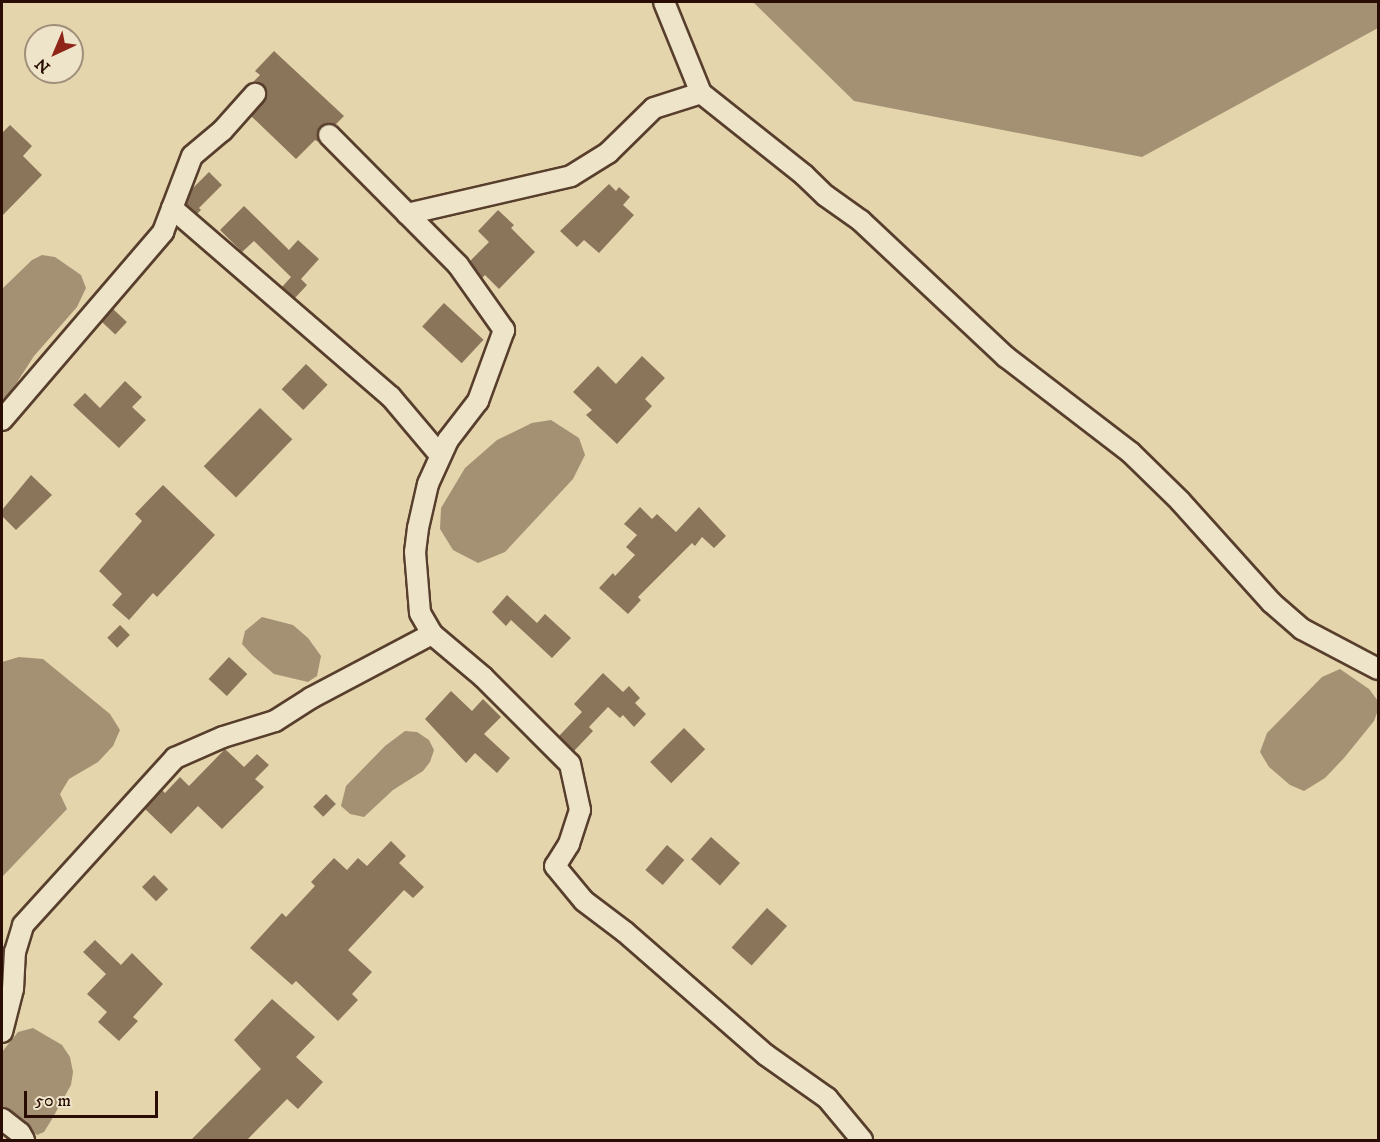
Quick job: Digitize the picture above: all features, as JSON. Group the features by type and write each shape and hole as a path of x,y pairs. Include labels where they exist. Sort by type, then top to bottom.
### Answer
{"street":[{"path":"664,2 701,93 826,196 861,221 1005,357 1130,452 1180,501 1272,603 1302,629 1378,669"},
{"path":"407,214 572,176 608,153 654,108 701,93"},
{"path":"2,420 151,248 163,232 192,156 222,131 255,94"},
{"path":"329,135 458,265 504,330 478,401 440,455 428,484 417,528 415,552 420,613 432,634 483,677 570,764 580,810 569,844 555,866 584,901 625,933 766,1055 827,1098 862,1140"},
{"path":"172,208 391,398 440,455"},
{"path":"2,1032 13,989 15,952 23,925 175,758 223,737 275,721 311,698 432,634"},
{"path":"2,1119 20,1132 24,1140"}],"shaded area":[{"path":"753,2 1378,2 1378,28 1142,157 854,101"},
{"path":"42,255 55,257 81,275 86,288 77,307 34,356 12,390 2,400 2,289 32,260"},
{"path":"551,420 579,438 585,455 573,479 505,552 478,563 453,550 440,529 441,508 465,468 497,440 532,423"},
{"path":"262,617 293,625 308,638 321,656 317,676 308,682 274,674 252,655 242,644 245,631"},
{"path":"19,657 43,659 110,714 120,730 113,746 98,762 69,779 60,794 67,809 2,877 2,662"},
{"path":"1340,669 1369,689 1378,701 1378,710 1374,721 1344,758 1325,778 1304,791 1290,785 1269,767 1260,752 1267,733 1322,677"},
{"path":"405,731 417,732 429,740 434,750 430,762 423,771 393,790 364,817 350,814 341,806 346,786 385,746"},
{"path":"33,1028 62,1045 70,1057 73,1072 71,1085 52,1119 44,1132 37,1135 2,1106 2,1052 18,1032"}],"building":[{"path":"274,51 344,116 335,125 327,123 321,126 317,132 319,142 315,140 296,159 251,116 267,96 263,85 253,82 260,75 255,71"},
{"path":"10,125 32,146 23,156 42,175 2,216 2,133"},
{"path":"209,172 222,185 199,208 201,210 197,214 186,205 192,189"},
{"path":"609,184 616,191 619,187 630,197 623,205 634,215 599,253 584,240 577,247 560,231"},
{"path":"244,206 289,250 298,240 319,259 301,279 307,285 295,298 282,287 291,277 254,241 242,252 220,230"},
{"path":"498,210 514,225 511,228 535,252 499,289 485,275 482,278 470,261 489,242 478,231"},
{"path":"444,303 483,340 462,363 422,326"},
{"path":"113,309 127,322 115,334 101,321"},
{"path":"642,356 665,378 645,399 652,406 617,444 586,415 592,410 573,392 598,366 616,384"},
{"path":"306,364 328,385 303,410 282,389"},
{"path":"125,381 142,397 132,407 146,420 119,448 73,405 85,393 100,408"},
{"path":"260,408 292,439 236,498 204,466"},
{"path":"31,475 52,495 16,530 2,516 2,510"},
{"path":"163,485 215,535 157,597 153,593 129,620 112,605 122,594 99,571 142,521 135,514"},
{"path":"640,507 652,519 657,514 676,532 699,507 726,536 714,548 702,537 695,546 692,543 638,597 641,600 628,614 599,588 613,573 615,576 635,555 626,547 637,535 624,524"},
{"path":"507,595 537,623 545,614 571,638 552,658 511,620 506,626 492,612"},
{"path":"120,625 130,635 117,648 107,638"},
{"path":"229,657 247,674 227,696 209,679"},
{"path":"603,673 623,692 629,686 640,698 635,703 646,714 634,727 623,715 620,718 608,707 589,727 593,731 574,751 559,736 582,712 574,704"},
{"path":"451,691 472,711 483,699 501,717 484,734 510,758 497,773 475,753 466,763 425,719"},
{"path":"684,728 705,749 671,783 650,762"},
{"path":"225,749 244,767 257,754 269,765 255,779 264,787 222,829 198,806 171,834 145,809 162,790 165,793 180,777 189,786"},
{"path":"326,794 336,804 323,817 313,807"},
{"path":"711,837 740,863 720,885 691,859"},
{"path":"391,841 406,856 399,863 424,887 413,898 404,890 348,950 372,972 352,994 358,1000 338,1021 296,981 292,985 250,948 282,913 286,917 315,886 311,882 334,858 347,870 358,858 367,866"},
{"path":"667,845 684,860 663,885 645,870"},
{"path":"154,875 168,889 156,901 142,887"},
{"path":"767,908 787,926 752,965 732,947"},
{"path":"95,940 121,965 132,953 163,984 133,1017 138,1021 119,1041 98,1022 107,1012 87,994 106,974 83,952"},
{"path":"272,999 315,1037 296,1057 323,1082 298,1109 287,1099 247,1140 191,1140 261,1069 234,1040"}]}
